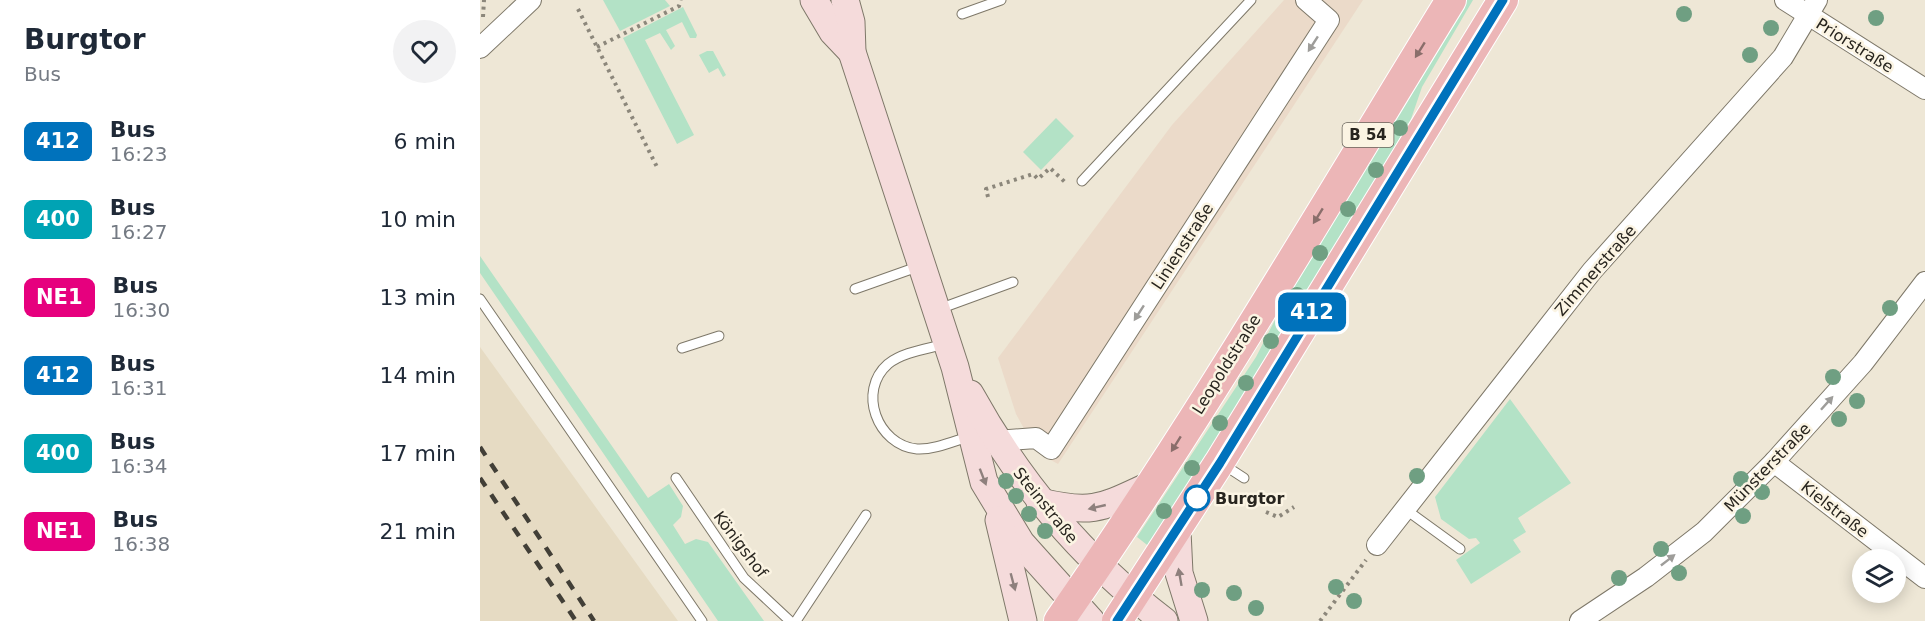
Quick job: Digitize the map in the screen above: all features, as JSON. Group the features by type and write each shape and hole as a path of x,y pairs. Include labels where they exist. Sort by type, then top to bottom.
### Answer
{"main road":[{"name":"Steinstraße","path":"814,0 834,32 852,52"},
{"name":"Steinstraße","path":"845,0 851,22 852,52 951,355 984,438 1099,566 1125,609 1164,621"},
{"name":"Leopoldstraße","path":"1074,614 1099,566 1151,485 1371,120 1451,0"},
{"name":"B 54","path":"1125,609 1220,463 1495,6"},
{"name":"Steinstraße","path":"984,438 984,482 995,504 1074,614"},
{"path":"1040,502 1087,510 1110,504 1151,485"},
{"path":"995,504 1023,621"},
{"path":"1177,531 1179,573 1194,621"}],"street":[{"path":"480,48 531,0"},
{"name":"Linienstraße","path":"984,438 1036,438 1051,449 1329,20 1306,0"},
{"name":"Priorstraße","path":"1785,0 1813,8 1925,89"},
{"name":"Zimmerstraße","path":"1377,545 1592,271 1783,57 1813,8"},
{"name":"Münsterstraße","path":"1580,621 1646,577 1704,532 1774,462 1863,363 1925,282"},
{"name":"Kielstraße","path":"1774,462 1925,578"}],"lane":[{"path":"962,14 1001,0"},
{"path":"1082,182 1251,0"},
{"path":"855,289 922,265"},
{"path":"937,310 1013,282"},
{"path":"480,299 702,621"},
{"path":"682,348 719,336"},
{"path":"951,355 903,356 888,364 876,381 873,409 883,430 893,440 906,447 927,448 984,438"},
{"path":"1220,463 1244,478"},
{"name":"Königshof","path":"676,478 744,578 790,621"},
{"path":"1404,509 1460,549"},
{"path":"796,621 866,515"}],"path":[{"path":"483,23 484,0"},
{"path":"597,47 679,6 681,0"},
{"path":"578,9 658,170"},
{"path":"988,197 986,189 1033,174 1038,179 1050,168 1066,184 1082,182"},
{"path":"1266,512 1278,517 1294,507"},
{"path":"1320,621 1377,545"}],"shaded area":[{"path":"1284,0 1363,0 1058,464 1040,454 1034,447 1016,414 998,358 1172,125"},
{"path":"480,347 678,621 480,621"}],"green space":[{"path":"603,0 665,0 670,6 620,31"},
{"path":"1461,0 1473,0 1422,87 1411,119 1316,280 1151,548 1137,537 1256,357 1299,273 1382,142"},
{"path":"683,7 697,35 696,38 690,38 682,22 666,30 675,46 671,50 660,33 645,40 694,135 677,144 623,38"},
{"path":"713,51 726,75 723,77 718,68 709,73 699,55"},
{"path":"1056,118 1074,136 1041,170 1023,152"},
{"path":"480,256 648,498 669,484 683,506 681,517 673,525 685,544 696,539 708,542 764,621 718,621 480,273"},
{"path":"1510,399 1571,483 1518,518 1526,532 1513,540 1521,552 1471,584 1456,560 1480,543 1476,538 1469,539 1441,519 1435,497"}],"railway":[{"path":"480,447 594,621"},
{"path":"480,478 576,621"}],"bus line":[{"name":"412","path":"1117,621 1220,463 1503,0"}],"place":[{"name":"Burgtor","path":"1197,498"}]}
